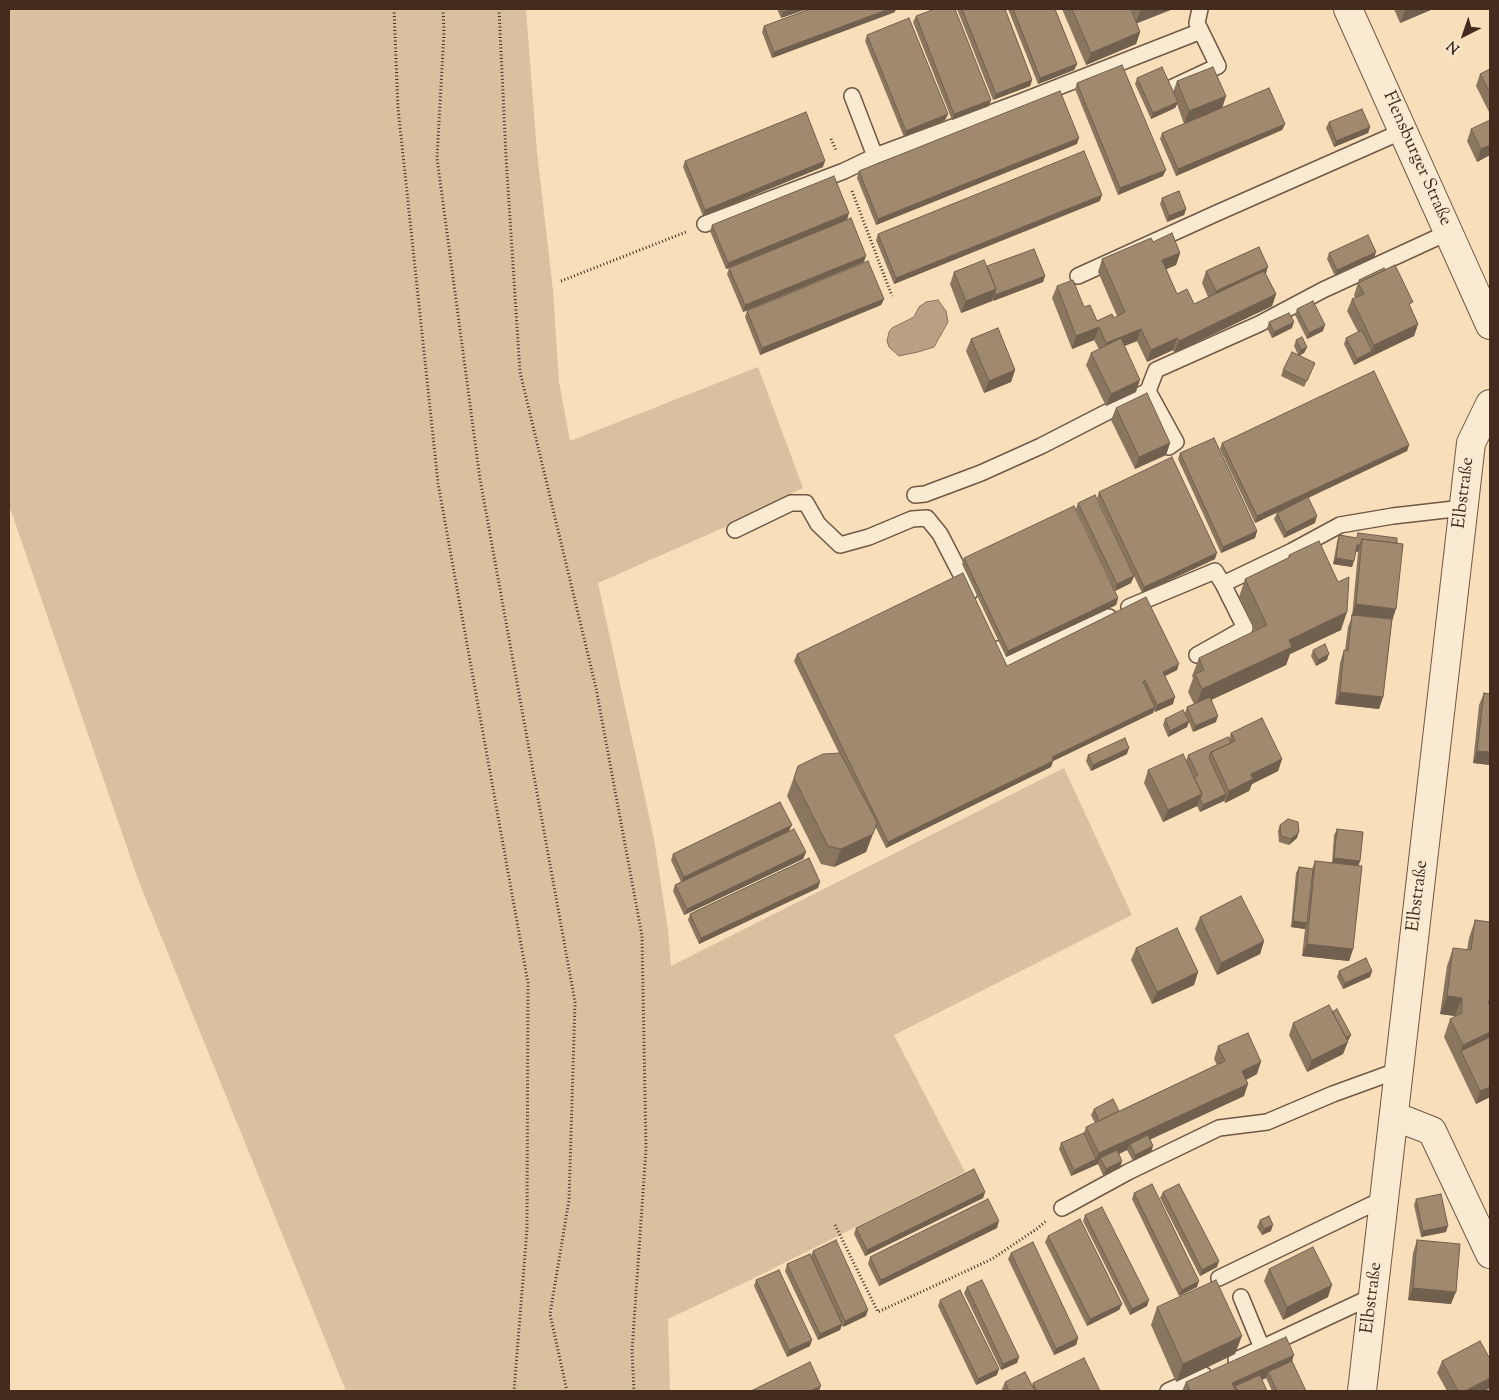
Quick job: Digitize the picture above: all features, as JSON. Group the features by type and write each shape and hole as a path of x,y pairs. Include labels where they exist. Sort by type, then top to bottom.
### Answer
{"street":[{"name":"Flensburger Straße","path":"1348,9 1487,317"},
{"name":"Elbstraße","path":"1362,1391 1471,443 1490,404"},
{"path":"1394,1116 1432,1131 1490,1254"}],"lane":[{"path":"1171,88 1218,66 1197,23 1200,9"},
{"path":"705,224 844,171 875,156 1201,31"},
{"path":"852,96 875,156"},
{"path":"1078,276 1403,132"},
{"path":"915,495 925,494 990,469 1041,446 1148,391 1156,370 1259,324 1323,290 1448,232"},
{"path":"1148,391 1176,442 1169,447"},
{"path":"735,530 791,503 806,503 818,524 840,545 869,538 912,520 927,518 940,534 977,607"},
{"path":"1223,584 1292,551 1340,525 1393,516 1463,508"},
{"path":"994,640 1006,665 1140,602 1215,571 1245,628 1198,655"},
{"path":"1062,1208 1128,1172 1219,1128 1266,1122 1333,1094 1399,1070"},
{"path":"1219,1278 1384,1198"},
{"path":"1168,1391 1373,1296"},
{"path":"1241,1297 1262,1348"}],"path":[{"path":"394,9 398,108 438,483 528,982 527,1229 514,1391"},
{"path":"443,9 444,32 437,158 480,479 574,1002 569,1200 550,1314 567,1391"},
{"path":"499,9 506,157 520,372 596,688 642,936 646,1149 632,1351 634,1391"},
{"path":"831,139 892,296"},
{"path":"561,281 705,224"},
{"path":"836,1225 878,1312 992,1259 1038,1228 1062,1208"}],"shaded area":[{"path":"9,9 526,9 537,152 553,291 559,382 570,441 758,367 803,488 725,527 598,583 654,839 668,930 671,966 1064,768 1132,915 894,1035 965,1172 668,1319 670,1391 346,1391 139,882 9,505"},
{"path":"938,300 946,311 948,322 934,347 899,356 889,347 887,341 889,332 892,328 914,317 919,307 926,302"}],"building":[{"path":"782,9 793,9 783,12"},
{"path":"810,9 889,9 774,52 764,26"},
{"path":"935,9 955,9 991,100 954,114 916,16"},
{"path":"962,9 1005,9 1032,80 996,94"},
{"path":"1013,9 1055,9 1077,64 1040,78"},
{"path":"1072,9 1131,9 1140,32 1091,53"},
{"path":"909,18 948,114 906,131 867,35"},
{"path":"1122,65 1166,170 1120,188 1077,83"},
{"path":"1162,67 1178,102 1153,113 1137,78"},
{"path":"1213,67 1226,96 1189,111 1177,81"},
{"path":"1490,69 1490,93 1480,74"},
{"path":"1269,88 1285,124 1178,169 1162,133"},
{"path":"1060,91 1079,138 878,219 859,171"},
{"path":"1362,109 1370,127 1336,141 1329,122"},
{"path":"806,112 825,161 705,210 685,161"},
{"path":"1490,120 1490,145 1481,149 1471,129"},
{"path":"1084,151 1102,195 896,278 878,234"},
{"path":"834,176 849,213 728,263 712,225"},
{"path":"1179,191 1186,209 1169,216 1162,198"},
{"path":"851,218 866,256 745,305 729,268"},
{"path":"1172,233 1180,253 1162,260 1177,294 1187,289 1194,304 1264,271 1276,294 1179,341 1177,338 1151,350 1141,329 1106,343 1099,327 1076,336 1057,286 1073,280 1084,307 1090,305 1097,321 1112,314 1114,318 1125,312 1102,259 1151,238 1153,242"},
{"path":"1368,235 1376,252 1337,270 1329,253"},
{"path":"1259,247 1268,267 1216,291 1206,271"},
{"path":"1034,249 1045,276 995,295 996,289 987,266"},
{"path":"984,260 996,289 966,301 954,272"},
{"path":"868,261 884,299 762,348 747,311"},
{"path":"1395,265 1413,302 1409,304 1418,324 1374,345 1352,299 1364,294 1358,283"},
{"path":"1384,268 1385,270 1360,282 1359,280"},
{"path":"1313,301 1325,325 1309,333 1297,309"},
{"path":"1289,313 1294,322 1274,332 1269,322"},
{"path":"998,328 1015,370 989,381 971,339"},
{"path":"1362,330 1372,351 1357,359 1346,338"},
{"path":"1302,337 1307,347 1301,350 1296,340"},
{"path":"1121,338 1140,380 1111,394 1091,353"},
{"path":"1292,352 1315,363 1307,381 1283,370"},
{"path":"1374,371 1409,445 1257,516 1222,443"},
{"path":"1147,393 1170,443 1139,457 1116,408"},
{"path":"1214,438 1257,531 1223,547 1180,453"},
{"path":"1172,457 1217,553 1144,587 1099,492"},
{"path":"1095,495 1134,576 1117,584 1078,503"},
{"path":"1308,497 1317,516 1286,532 1277,513"},
{"path":"1074,506 1118,598 1008,651 964,558"},
{"path":"1358,533 1397,538 1397,543 1362,539 1360,545 1357,545 1354,561 1336,558 1339,535 1357,538"},
{"path":"1362,539 1403,544 1396,609 1356,604"},
{"path":"1319,541 1338,582 1349,577 1347,612 1289,640 1292,647 1202,689 1195,674 1204,670 1199,658 1267,625 1245,579"},
{"path":"963,573 1007,666 1146,597 1179,664 1163,672 1175,697 1157,705 1145,680 1143,682 1155,707 1052,757 1053,761 888,842 797,654"},
{"path":"1352,615 1392,619 1383,697 1340,692 1344,650 1348,651"},
{"path":"1325,644 1329,654 1318,660 1313,650"},
{"path":"1484,693 1490,694 1490,752 1477,751"},
{"path":"1210,697 1218,716 1195,726 1187,707"},
{"path":"1183,710 1189,721 1170,731 1165,719"},
{"path":"1262,718 1282,759 1251,774 1253,779 1229,791 1211,752 1235,741 1231,733"},
{"path":"1228,737 1231,743 1211,752 1209,758 1226,794 1203,805 1200,799 1202,794 1194,777 1198,775 1188,755"},
{"path":"1125,738 1129,748 1093,765 1088,755"},
{"path":"840,753 877,822 873,834 841,849 828,846 794,778 798,766 823,754"},
{"path":"1183,754 1202,794 1168,810 1148,770"},
{"path":"780,802 792,825 684,877 673,854"},
{"path":"1288,819 1298,822 1299,832 1291,839 1281,836 1280,825"},
{"path":"794,829 806,852 687,909 675,885"},
{"path":"1337,829 1363,832 1360,861 1334,858"},
{"path":"809,858 820,882 701,938 690,914"},
{"path":"1315,861 1362,866 1353,949 1307,944"},
{"path":"1299,867 1313,869 1307,923 1293,921"},
{"path":"1241,896 1264,941 1221,963 1200,917"},
{"path":"1475,920 1490,922 1490,1002 1488,1001 1490,1007 1490,1032 1463,1045 1450,1019 1462,1013 1462,998 1447,996 1453,948 1471,950"},
{"path":"1177,928 1198,972 1157,992 1136,948"},
{"path":"1366,958 1372,971 1345,983 1339,971"},
{"path":"1329,1005 1348,1042 1312,1060 1293,1023"},
{"path":"1337,1009 1351,1035 1346,1037 1332,1012"},
{"path":"1248,1033 1261,1062 1242,1071 1248,1084 1099,1153 1086,1127 1225,1061 1218,1046"},
{"path":"1490,1037 1490,1087 1480,1091 1461,1051"},
{"path":"1113,1099 1119,1111 1099,1121 1094,1109"},
{"path":"1084,1133 1096,1159 1074,1170 1061,1143"},
{"path":"1148,1135 1153,1146 1135,1155 1130,1144"},
{"path":"1117,1150 1122,1161 1106,1169 1100,1158"},
{"path":"974,1169 985,1192 867,1250 856,1228"},
{"path":"1152,1184 1199,1281 1182,1290 1134,1193"},
{"path":"1179,1184 1219,1261 1202,1270 1163,1192"},
{"path":"1441,1194 1448,1226 1423,1231 1416,1199"},
{"path":"988,1199 999,1221 881,1280 870,1257"},
{"path":"1102,1207 1149,1300 1132,1309 1085,1215"},
{"path":"1269,1216 1273,1225 1264,1229 1260,1220"},
{"path":"1080,1219 1122,1304 1090,1319 1048,1236"},
{"path":"836,1240 868,1310 845,1321 813,1251"},
{"path":"1417,1240 1460,1244 1456,1292 1413,1288"},
{"path":"1033,1242 1078,1338 1056,1349 1011,1253"},
{"path":"1313,1247 1332,1285 1287,1307 1269,1269"},
{"path":"810,1254 842,1324 820,1334 787,1264"},
{"path":"779,1270 812,1340 789,1350 756,1280"},
{"path":"982,1280 1019,1357 1003,1364 967,1287"},
{"path":"1216,1280 1242,1336 1183,1364 1157,1307"},
{"path":"960,1290 999,1369 978,1379 940,1300"},
{"path":"1286,1337 1294,1355 1232,1383 1236,1391 1190,1391 1186,1382"},
{"path":"1480,1341 1490,1359 1490,1378 1465,1391 1458,1391 1442,1361"},
{"path":"1084,1358 1100,1391 1037,1391 1033,1383"},
{"path":"1292,1361 1306,1391 1277,1391 1268,1372"},
{"path":"810,1362 821,1386 810,1391 751,1391"},
{"path":"1025,1372 1035,1391 1009,1391 1005,1382"},
{"path":"1260,1375 1267,1391 1238,1391 1235,1386"}]}
